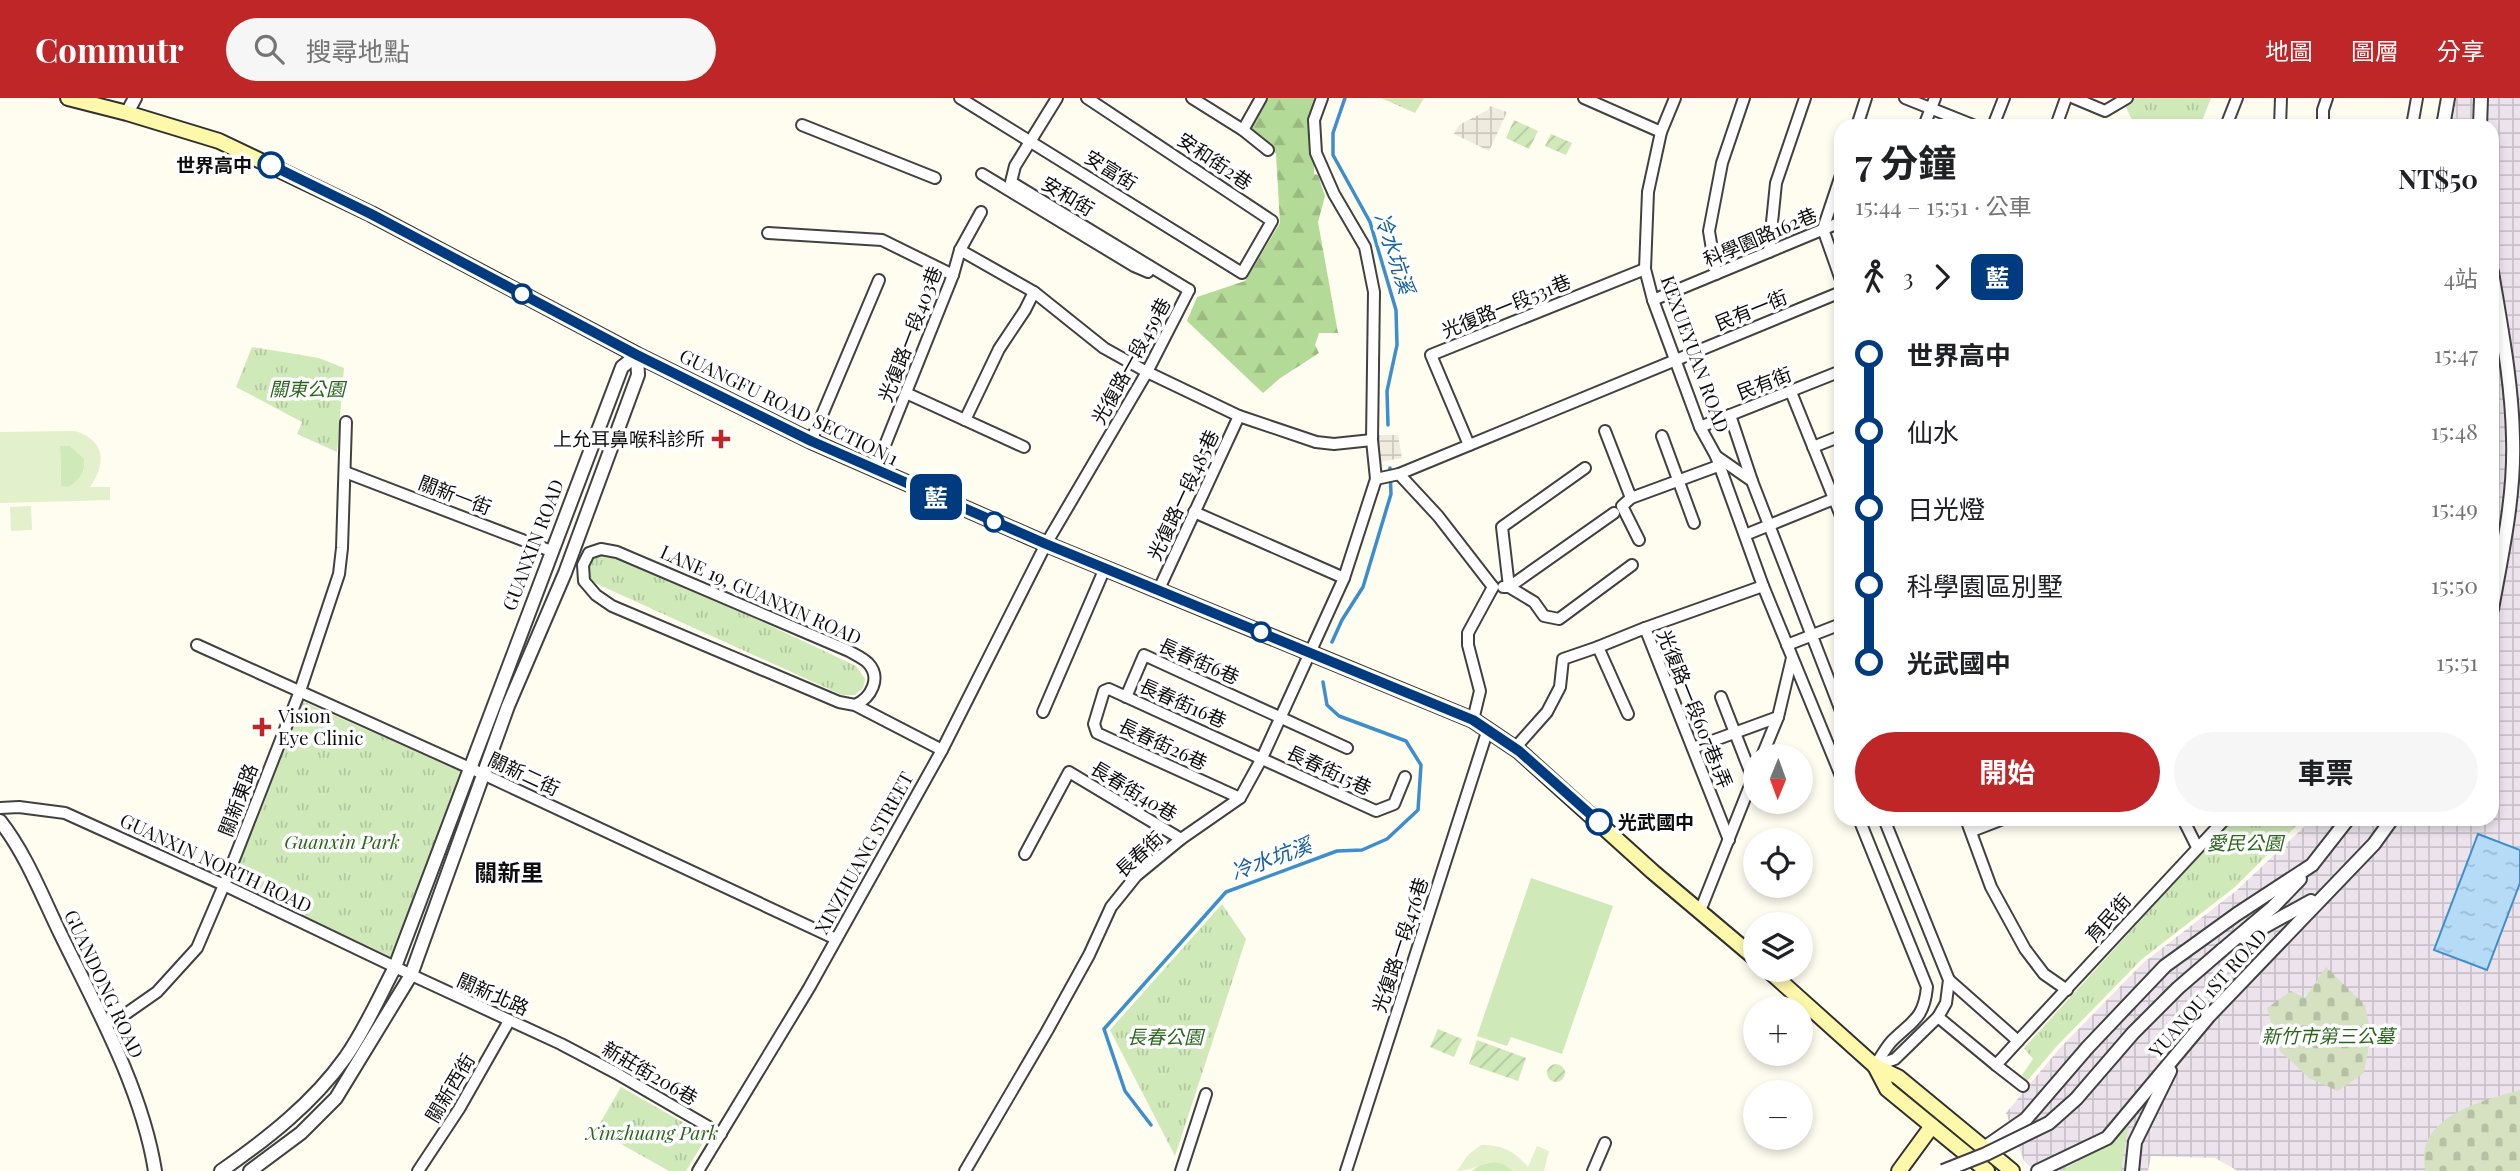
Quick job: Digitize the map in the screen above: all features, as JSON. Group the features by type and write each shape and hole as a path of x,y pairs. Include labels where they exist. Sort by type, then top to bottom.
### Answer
{"main road":[{"name":"GUANGFU ROAD SECTION 1","path":"78,99 209,137 261,160 371,214 637,355 811,441 1046,544 1473,720 1515,748 1743,948"},
{"path":"1781,982 1875,1066 1898,1077 2005,1168"},
{"path":"1875,1066 1887,1089 1987,1171"},
{"path":"1899,1171 1932,1126"}],"street":[{"path":"127,113 135,98"},
{"name":"安富街","path":"960,98 1241,273"},
{"name":"安和街","path":"1057,98 1015,166 1011,182 1189,290"},
{"name":"安和街2巷","path":"1087,98 1272,220 1241,273"},
{"path":"1192,98 1268,150"},
{"path":"1242,130 1261,98"},
{"path":"1322,98 1314,120 1315,153 1334,194 1365,247 1374,292 1372,440 1376,479 1399,474 1674,360"},
{"path":"1584,98 1600,101 1661,132"},
{"name":"KEXUEYUAN ROAD","path":"1675,98 1661,132 1648,192 1645,269 1674,360 1700,427 1717,461 1763,586 1834,759"},
{"path":"1716,274 1709,231 1722,163 1744,98"},
{"path":"1769,252 1776,183 1805,98"},
{"path":"1859,119 1866,98"},
{"path":"1905,98 1933,103 1962,119"},
{"path":"1996,119 2004,98"},
{"path":"2058,119 2066,98"},
{"path":"2074,98 2105,111 2127,98"},
{"path":"2229,119 2237,98"},
{"path":"2280,119 2281,98"},
{"path":"2323,119 2327,98"},
{"path":"2413,119 2417,98"},
{"path":"2444,119 2448,98"},
{"path":"2480,119 2481,98"},
{"path":"802,125 935,178"},
{"name":"光復路一段459巷","path":"982,174 1134,266 1189,290 1147,372 1046,544"},
{"path":"1834,196 1823,229 1834,260"},
{"name":"光復路一段403巷","path":"875,470 953,275 960,250 981,212"},
{"name":"科學園路162巷","path":"1653,300 1834,225"},
{"path":"768,233 883,240 953,275"},
{"path":"960,250 1034,292 1104,348 1238,416 1316,442 1334,444 1372,440"},
{"name":"光復路一段531巷","path":"1469,445 1431,355 1645,269"},
{"path":"811,441 879,280"},
{"path":"965,420 999,349 1034,292"},
{"name":"民有一街","path":"1674,360 1834,295"},
{"path":"2499,315 2513,439 2509,516 2499,571"},
{"name":"GUANXIN ROAD","path":"250,1171 302,1133 336,1098 411,975 508,706 565,573 638,375 637,355"},
{"name":"GUANXIN ROAD","path":"221,1171 290,1118 331,1076 347,1056 395,967 622,367 637,355"},
{"name":"民有街","path":"1700,427 1834,374"},
{"path":"1791,391 1834,491"},
{"path":"906,393 1024,447"},
{"path":"1730,415 1752,481 1834,693"},
{"name":"光復路一段485巷","path":"1158,589 1238,416"},
{"name":"關新東路","path":"104,1023 127,1013 157,992 197,948 224,885 300,691 339,574 346,422"},
{"path":"1605,431 1631,498"},
{"path":"1662,436 1694,523"},
{"path":"1813,447 1834,439"},
{"path":"1639,540 1622,506 1631,498 1678,481 1717,461"},
{"name":"KEXUEYUAN ROAD","path":"1717,461 1752,481"},
{"path":"1509,587 1502,527 1585,468"},
{"name":"關新一街","path":"345,472 551,551"},
{"path":"1399,474 1438,516 1493,587"},
{"name":"長春街","path":"965,1171 1089,956 1111,907 1136,876 1181,839 1240,798 1262,758 1344,578 1376,479"},
{"path":"1745,535 1834,498"},
{"path":"1194,512 1344,578"},
{"path":"1509,587 1614,513"},
{"name":"XINZHUANG STREET","path":"698,1171 809,988 942,750 1046,544"},
{"name":"LANE 19, GUANXIN ROAD","path":"575,546 589,553 601,549 617,552 865,660 875,675 874,684 864,701 856,705"},
{"path":"584,581 583,565 589,553"},
{"path":"1493,587 1509,587 1534,602 1544,616 1559,619 1632,565"},
{"path":"1043,712 1105,568"},
{"path":"565,573 584,581 596,595 621,611 839,702 856,705 942,750"},
{"path":"1645,628 1763,586"},
{"path":"1473,720 1480,691 1468,645 1468,633 1493,587"},
{"path":"1787,645 1834,627"},
{"name":"光復路一段607巷1弄","path":"1515,748 1547,712 1560,687 1563,659 1645,628 1729,840"},
{"name":"關新二街","path":"197,645 483,774 836,939"},
{"path":"1598,647 1628,714"},
{"name":"長春街6巷","path":"1126,697 1144,655 1280,716"},
{"path":"1767,744 1778,718 1792,659"},
{"name":"長春街16巷","path":"1098,706 1104,691 1109,690 1262,758"},
{"path":"1721,697 1743,750"},
{"name":"長春街26巷","path":"1098,706 1094,724 1097,733 1240,798"},
{"path":"1280,716 1347,748"},
{"path":"1693,748 1778,718"},
{"name":"光復路一段476巷","path":"1346,1171 1488,729"},
{"name":"長春街15巷","path":"1262,758 1376,811 1394,804 1405,778"},
{"name":"長春街40巷","path":"1025,854 1069,772 1181,839"},
{"path":"1700,911 1743,804"},
{"name":"GUANXIN NORTH ROAD","path":"0,808 19,807 65,813 224,885 411,975"},
{"name":"GUANDONG ROAD","path":"0,821 11,835 104,1023 138,1105 155,1171"},
{"path":"1862,826 1927,987 1925,1007 1911,1025 1889,1044 1875,1066"},
{"path":"1887,826 1949,980 2018,1041"},
{"path":"1970,826 1992,887 2025,949 2044,974 2067,990"},
{"path":"1972,831 1985,826"},
{"path":"2186,826 2197,847"},
{"name":"育民街","path":"1996,1065 2218,826"},
{"name":"YUANQU 1ST ROAD","path":"2054,1088 2088,1047 2165,966 2237,914 2312,866 2343,826"},
{"name":"YUANQU 1ST ROAD","path":"2038,1171 2107,1139 2209,1016 2374,844 2387,826"},
{"path":"1943,1171 1986,1154 2049,1123 2076,1099 2133,1033 2178,988 2273,907 2312,866"},
{"path":"2222,950 2328,891"},
{"name":"關新北路","path":"411,975 561,1044"},
{"path":"1875,1066 1895,1059 1938,1017 1946,1003 1949,980"},
{"path":"1938,1017 2023,1086"},
{"name":"關新西街","path":"418,1171 459,1109 509,1021"},
{"name":"新莊街206巷","path":"561,1044 720,1134"},
{"path":"2132,1171 2135,1142 2181,1050"},
{"path":"1984,1148 2026,1119 2054,1088"},
{"path":"2005,1168 2054,1088"},
{"path":"1182,1168 1206,1094"},
{"path":"1593,1171 1605,1143"}],"shaded area":[{"path":"2443,98 2520,98 2520,1171 2238,1171 2215,1158 2151,1156 2148,1171 2035,1171 2024,1161 2006,1113 2059,1049 2143,963 2236,891 2305,826 2499,826 2499,119 2438,119"},
{"path":"1490,106 1507,112 1489,151 1454,134 1459,125 1488,110"},
{"path":"1372,435 1398,435 1402,458 1374,463"}],"green space":[{"path":"1267,98 1317,98 1310,154 1314,174 1318,175 1325,196 1318,222 1338,333 1319,333 1315,345 1319,353 1263,393 1187,321 1197,297 1245,281 1280,223 1276,154 1267,141 1249,127"},
{"path":"1381,98 1424,98 1415,113"},
{"path":"2132,98 2211,98 2203,119 2132,119 2124,103"},
{"path":"1514,120 1538,131 1529,149 1506,138"},
{"path":"1551,134 1572,143 1566,155 1545,146"},
{"name":"關東公園","path":"252,347 319,358 344,368 337,452 297,434 302,422 236,387"},
{"path":"75,431 85,435 97,446 101,461 90,487 110,487 110,500 0,503 0,432","holes":["60,446 70,446 84,458 84,468 69,487 61,486"]},
{"path":"60,446 70,446 84,458 81,475 69,487 61,487"},
{"path":"31,506 32,530 11,531 10,507"},
{"path":"597,549 609,550 856,666 865,679 863,688 855,695 842,695 595,583 587,576 586,561"},
{"name":"Guanxin Park","path":"302,701 462,772 393,962 226,893"},
{"name":"愛民公園","path":"2227,826 2296,826 2235,887 2142,959 2056,1047 2027,1081 2022,1075 2033,1059 2024,1048"},
{"path":"1531,878 1613,906 1562,1054 1511,1037 1507,1046 1477,1036"},
{"name":"長春公園","path":"1222,904 1246,939 1175,1156 1110,1030"},
{"name":"新竹市第三公墓","path":"2326,967 2365,1005 2371,1034 2364,1073 2338,1091 2309,1078 2280,1051 2267,1008 2291,991 2305,998"},
{"path":"1438,1029 1462,1039 1454,1057 1430,1047"},
{"path":"1477,1040 1526,1058 1518,1081 1469,1064"},
{"path":"1556,1064 1562,1067 1565,1073 1562,1079 1556,1082 1550,1079 1547,1073 1550,1067"},
{"name":"Xinzhuang Park","path":"621,1087 707,1136 686,1171 669,1171 596,1130"},
{"path":"2520,1090 2520,1171 2425,1171 2425,1149 2430,1136 2439,1125 2464,1109"},
{"path":"2129,1122 2121,1171 2061,1171 2105,1146"},
{"path":"1481,1145 1507,1150 1528,1167 1537,1146 1549,1151 1544,1171 1513,1171 1498,1163 1492,1163 1457,1171 1468,1155"},
{"path":"1497,1161 1513,1171 1472,1171 1480,1165"}],"water":[{"path":"2478,834 2520,850 2520,883 2487,970 2434,950"}],"waterway":[{"name":"冷水坑溪","path":"1345,98 1333,133 1333,155 1370,222 1396,310 1397,345 1387,391 1388,425"},
{"name":"冷水坑溪","path":"1332,642 1363,587 1391,494 1390,468"},
{"name":"冷水坑溪","path":"1151,1125 1125,1091 1104,1029 1226,892 1337,851 1362,850 1387,839 1418,810 1421,765 1406,741 1339,716 1327,705 1323,682"}],"bus line":[{"name":"藍","path":"271,165 371,214 637,355 811,441 1046,544 1473,720 1519,751 1599,822"}],"place":[{"name":"世界高中","path":"271,165"},
{"name":"上允耳鼻喉科診所","path":"721,439"},
{"name":"Vision Eye Clinic","path":"262,727"},
{"name":"光武國中","path":"1599,822"}],"district":[{"name":"關新里","path":"509,873"}]}
